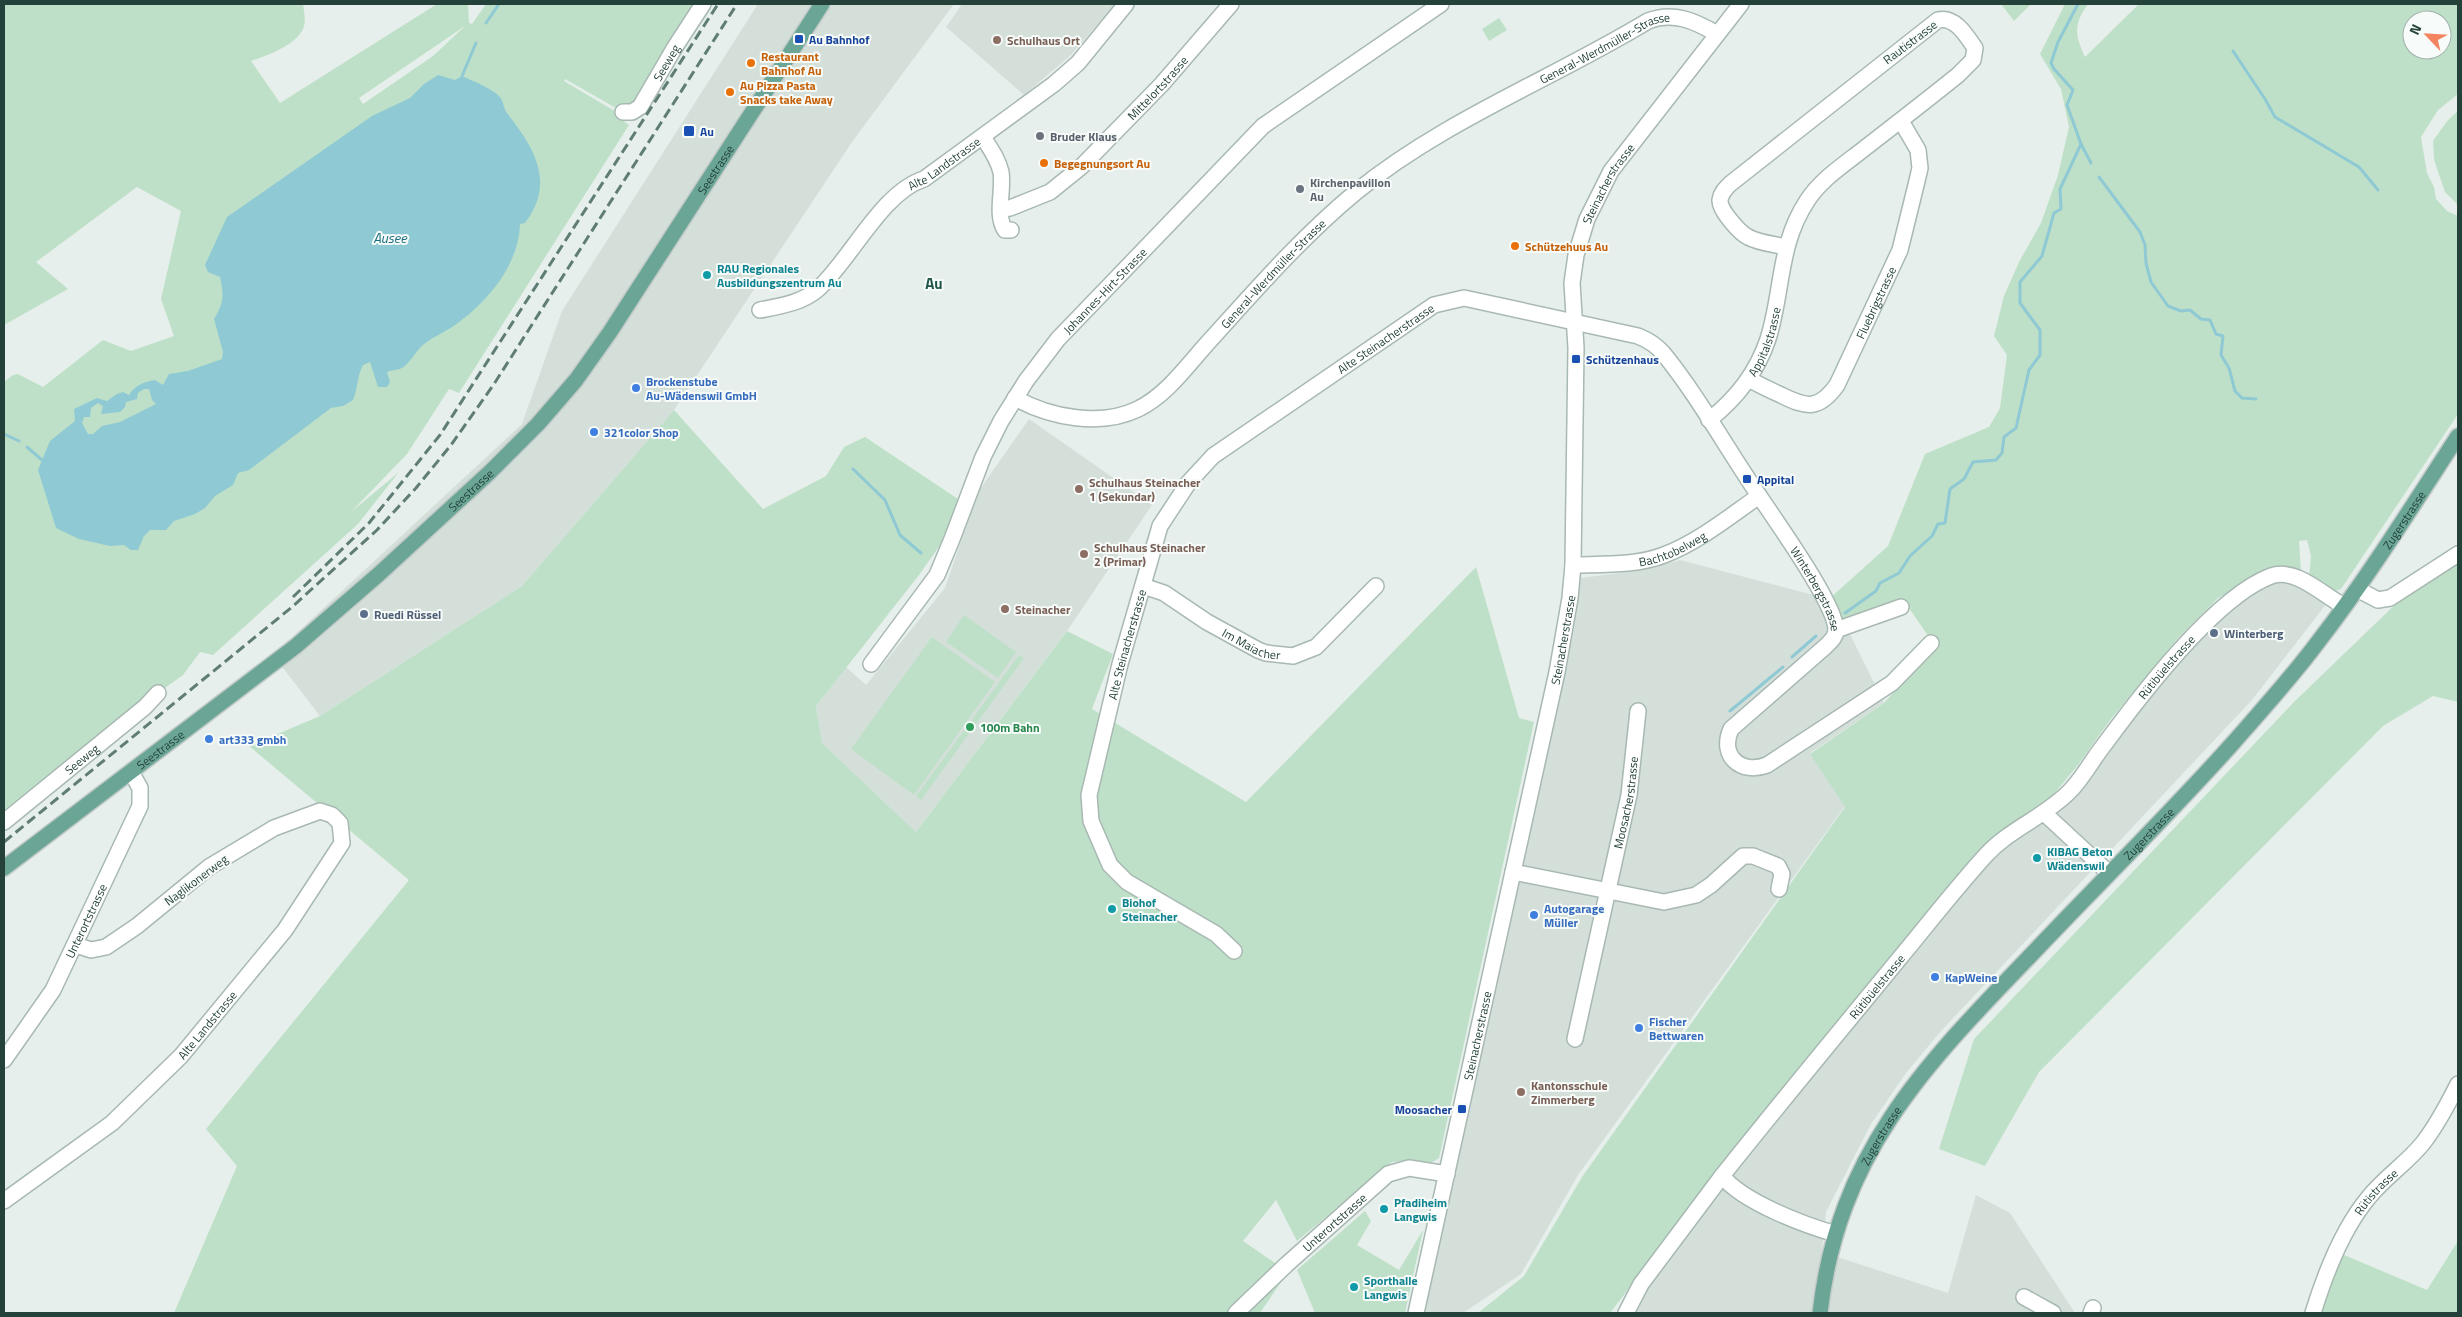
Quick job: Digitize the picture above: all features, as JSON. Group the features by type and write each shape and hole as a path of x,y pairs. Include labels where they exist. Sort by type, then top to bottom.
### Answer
{"main road":[{"name":"Seestrasse","path":"4,868 296,646 386,568 490,472 538,424 576,380 610,332 822,4"},
{"name":"Zugerstrasse","path":"1820,1313 1836,1234 1847,1200 1871,1148 1915,1083 1976,1012 2236,738 2298,667 2357,589 2458,436"}],"street":[{"name":"Seeweg","path":"623,112 632,112 640,107 703,4"},
{"name":"Alte Landstrasse","path":"760,310 792,304 817,290 895,197 912,182 924,179 1054,84 1078,63 1126,4"},
{"name":"Mittelortstrasse","path":"1002,209 1010,208 1050,192 1080,167 1162,84 1231,4"},
{"name":"Johannes-Hirt-Strasse","path":"871,664 936,574 952,540 983,457 1015,398 1058,339 1248,139 1278,114 1441,4"},
{"name":"Steinacherstrasse","path":"1416,1313 1557,672 1573,565 1576,354 1572,301 1573,268 1594,202 1621,157 1741,4"},
{"name":"General-Werdmüller-Strasse","path":"1015,398 1039,408 1090,419 1116,417 1142,407 1170,383 1320,224 1357,192 1415,149 1648,21 1661,16 1675,16 1718,34"},
{"name":"Rautistrasse","path":"1938,20 1949,20 1958,26 1974,48 1973,60 1958,75 1819,186 1807,200 1798,216 1786,247 1754,240 1739,232 1721,206 1720,201 1723,192 1730,184 1805,123 1938,20"},
{"name":"Fluebrigstrasse","path":"1749,379 1798,404 1809,405 1827,398 1837,385 1900,250 1918,181 1920,168 1918,150 1901,121"},
{"path":"983,137 994,154 1000,170 1001,224 1005,230 1011,230"},
{"name":"Appitalstrasse","path":"1709,420 1730,403 1749,379 1768,339 1786,247"},
{"name":"Alte Steinacherstrasse","path":"1234,951 1216,934 1197,921 1128,882 1110,865 1091,821 1089,795 1094,770 1160,526 1168,511 1189,482 1213,456 1434,305 1464,298 1574,322"},
{"name":"Winterbergstrasse","path":"1574,322 1614,329 1650,342 1670,363 1809,573 1829,609 1836,630 1833,639 1731,729 1727,745 1731,756 1740,765 1752,770 1767,766 1892,683 1931,643"},
{"name":"Bachtobelweg","path":"1573,565 1636,561 1664,556 1682,547 1759,496"},
{"path":"2357,589 2378,600 2390,598 2458,554"},
{"name":"Rütibüelstrasse","path":"1626,1313 1641,1284 1722,1176 1811,1064 1988,853 2070,792 2148,687 2205,625 2231,602 2263,581 2279,574 2304,582 2344,606"},
{"name":"Im Maiacher","path":"1143,586 1164,593 1207,622 1258,650 1266,653 1293,656 1316,647 1376,586"},
{"path":"1836,630 1901,607"},
{"name":"Seeweg","path":"4,822 145,707 158,693"},
{"name":"Moosacherstrasse","path":"1575,1039 1629,795 1638,711"},
{"name":"Unterortstrasse","path":"4,1060 54,990 140,806 140,788 131,772"},
{"name":"Alte Landstrasse","path":"4,1201 112,1122 146,1091 181,1056 248,976 285,930 342,843 340,822 332,815 320,811"},
{"name":"Naglikonerweg","path":"76,945 91,950 106,947 137,926 209,867 274,828 320,811"},
{"path":"2044,813 2109,873"},
{"path":"1513,872 1664,902 1696,895 1710,885 1739,858 1747,855 1778,866 1782,874 1779,889"},
{"name":"Rütistrasse","path":"2313,1313 2322,1286 2354,1219 2369,1197 2422,1143 2445,1109 2458,1084"},
{"name":"Unterortstrasse","path":"1236,1313 1286,1265 1388,1174 1409,1168 1447,1174"},
{"path":"1722,1176 1739,1193 1810,1227 1836,1234"},
{"path":"2024,1297 2053,1313"}],"shaded area":[{"path":"758,4 954,4 852,142 674,410 522,586 320,716 273,655 522,424 562,311"},
{"path":"962,4 1115,4 1071,55 1024,95 946,27"},
{"name":"Steinacher","path":"1029,419 1152,505 1067,631 916,832 822,743 816,706 846,667 866,685 945,588 978,492"},
{"path":"1680,560 1829,599 1845,624 1884,703 1810,753 1845,806 1578,1175 1521,1274 1463,1313 1419,1313 1515,898 1581,578 1643,570"},
{"path":"2271,582 2301,585 2327,603 2252,700 1941,1031 1906,1073 1871,1124 1826,1212 1822,1252 1948,1293 1976,1195 2010,1213 2075,1313 1629,1313 1721,1182 1980,871 1998,852 2035,823 2218,617"}],"green space":[{"path":"4,4 303,4 304,25 298,36 279,50 251,61 280,103 437,4 468,4 469,23 472,24 486,4 703,4 640,107 623,112 565,79 564,81 618,113 617,116 629,125 459,393 449,389 407,454 351,512 399,472 358,524 213,655 200,652 183,675 158,693 4,822 4,382 13,375 18,374 43,387 103,340 131,351 174,336 161,299 181,211 137,187 36,262 68,289 4,325","holes":["465,26 433,56 363,104 359,98"]},
{"path":"2001,4 2031,4 2014,21"},
{"path":"2065,4 2088,4 2080,18 2077,30 2085,57 2139,4 2458,4 2458,94 2438,110 2421,137 2427,173 2434,187 2436,199 2447,211 2458,216 2458,414 2341,589 2330,593 2309,578 2311,556 2307,540 2299,541 2301,571 2270,570 2218,598 2179,637 2110,720 2078,765 2048,801 2023,815 1979,852 1792,1077 1610,1313 1478,1313 1524,1276 1582,1177 1845,807 1810,754 1884,703 1935,646 1907,605 1845,624 1829,599 1888,546 1925,454 1989,427 2000,408 2007,355 1994,336 2004,296 2019,262 2041,223 2058,175 2069,127 2061,89 2040,54"},
{"path":"1499,18 1507,30 1489,41 1482,29"},
{"path":"2458,111 2458,205 2445,192 2434,160 2433,141 2448,120"},
{"path":"674,410 763,509 826,476 844,447 865,437 958,499 943,541 919,575 816,706 822,743 916,832 1067,631 1113,654 1092,709 1246,802 1476,567 1519,718 1534,722 1439,1158 1429,1164 1410,1160 1392,1162 1297,1241 1276,1200 1243,1241 1288,1272 1260,1313 174,1313 237,1166 206,1129 409,880 249,746 320,716 522,586"},
{"path":"2458,544 2458,702 2433,696 2383,726 2039,1072 1985,1166 1939,1149 1974,1039 2295,701"},
{"path":"964,615 1016,652 998,678 946,642"},
{"path":"932,637 995,682 914,795 851,749"},
{"name":"100m Bahn","path":"1019,655 1024,658 921,800 916,796"},
{"path":"1365,1211 1371,1221 1357,1245 1399,1270 1423,1230 1405,1313 1315,1313 1297,1270"},
{"path":"2458,1241 2458,1313 2313,1313 2337,1252 2427,1290"}],"water":[{"name":"Ausee","path":"438,75 455,80 462,76 495,93 501,98 506,111 526,139 538,166 540,179 539,193 534,208 525,223 520,224 514,255 507,269 488,296 464,318 423,345 405,366 387,372 390,382 387,387 378,387 370,362 363,365 353,400 343,406 331,408 249,470 238,473 233,485 215,496 205,508 195,514 174,521 166,530 150,530 144,536 138,550 131,550 124,545 110,546 79,539 56,528 38,470 50,441 75,421 74,409 97,398 107,401 123,392 129,395 137,386 147,382 155,380 163,385 169,374 188,371 222,359 223,352 214,319 221,303 220,277 208,272 205,265 227,217 372,116 410,98 424,84","holes":["144,389 149,389 152,400 156,404 120,422 102,426 93,434 88,434 82,423 84,417 90,417 91,408 98,403 103,406 101,414 120,412 125,407 126,402 137,399 138,393"]}],"waterway":[{"path":"486,23 499,4"},
{"path":"2078,4 2058,42 2051,63 2073,90 2067,105 2081,144 2091,163"},
{"path":"462,76 476,43"},
{"path":"2233,51 2275,117 2359,167 2378,190"},
{"path":"1845,613 1876,591 1880,583 1899,573 1910,556 1932,536 1938,524 1945,523 1950,489 1964,479 1973,462 1996,460 2002,453 2004,437 2016,428 2029,370 2040,355 2040,330 2020,303 2020,282 2042,256 2054,213 2061,209 2060,189 2081,144"},
{"path":"2099,177 2140,232 2145,245 2146,263 2151,282 2168,306 2181,311 2190,310 2201,319 2210,320 2216,334 2223,336 2221,355 2229,368 2235,391 2242,398 2256,399"},
{"path":"4,434 19,441"},
{"path":"27,447 42,460"},
{"path":"853,469 885,500 900,535 921,553"},
{"path":"1792,657 1816,636"},
{"path":"1730,711 1783,667"}],"railway":[{"path":"293,597 369,523 440,435 718,4"},
{"path":"4,842 292,607 377,530 416,488 451,445 494,384 737,4"}],"place":[{"name":"Au Bahnhof","path":"799,39"},
{"name":"Schulhaus Ort","path":"997,40"},
{"name":"Restaurant Bahnhof Au","path":"751,63"},
{"name":"Au Pizza Pasta Snacks take Away","path":"730,92"},
{"name":"Au","path":"689,131"},
{"name":"Bruder Klaus","path":"1040,136"},
{"name":"Begegnungsort Au","path":"1044,163"},
{"name":"Kirchenpavillon Au","path":"1300,189"},
{"name":"Schützehuus Au","path":"1515,246"},
{"name":"RAU Regionales Ausbildungszentrum Au","path":"707,275"},
{"name":"Schützenhaus","path":"1576,359"},
{"name":"Brockenstube Au-Wädenswil GmbH","path":"636,388"},
{"name":"321color Shop","path":"594,432"},
{"name":"Appital","path":"1747,479"},
{"name":"Schulhaus Steinacher 1 (Sekundar)","path":"1079,489"},
{"name":"Schulhaus Steinacher 2 (Primar)","path":"1084,554"},
{"name":"Steinacher","path":"1005,609"},
{"name":"Ruedi Rüssel","path":"364,614"},
{"name":"Winterberg","path":"2214,633"},
{"name":"100m Bahn","path":"970,727"},
{"name":"art333 gmbh","path":"209,739"},
{"name":"KIBAG Beton Wädenswil","path":"2037,858"},
{"name":"Biohof Steinacher","path":"1112,909"},
{"name":"Autogarage Müller","path":"1534,915"},
{"name":"KapWeine","path":"1935,977"},
{"name":"Fischer Bettwaren","path":"1639,1028"},
{"name":"Kantonsschule Zimmerberg","path":"1521,1092"},
{"name":"Moosacher","path":"1462,1109"},
{"name":"Pfadiheim Langwis","path":"1384,1209"},
{"name":"Sporthalle Langwis","path":"1354,1287"}],"district":[{"name":"Au","path":"934,283"}]}
